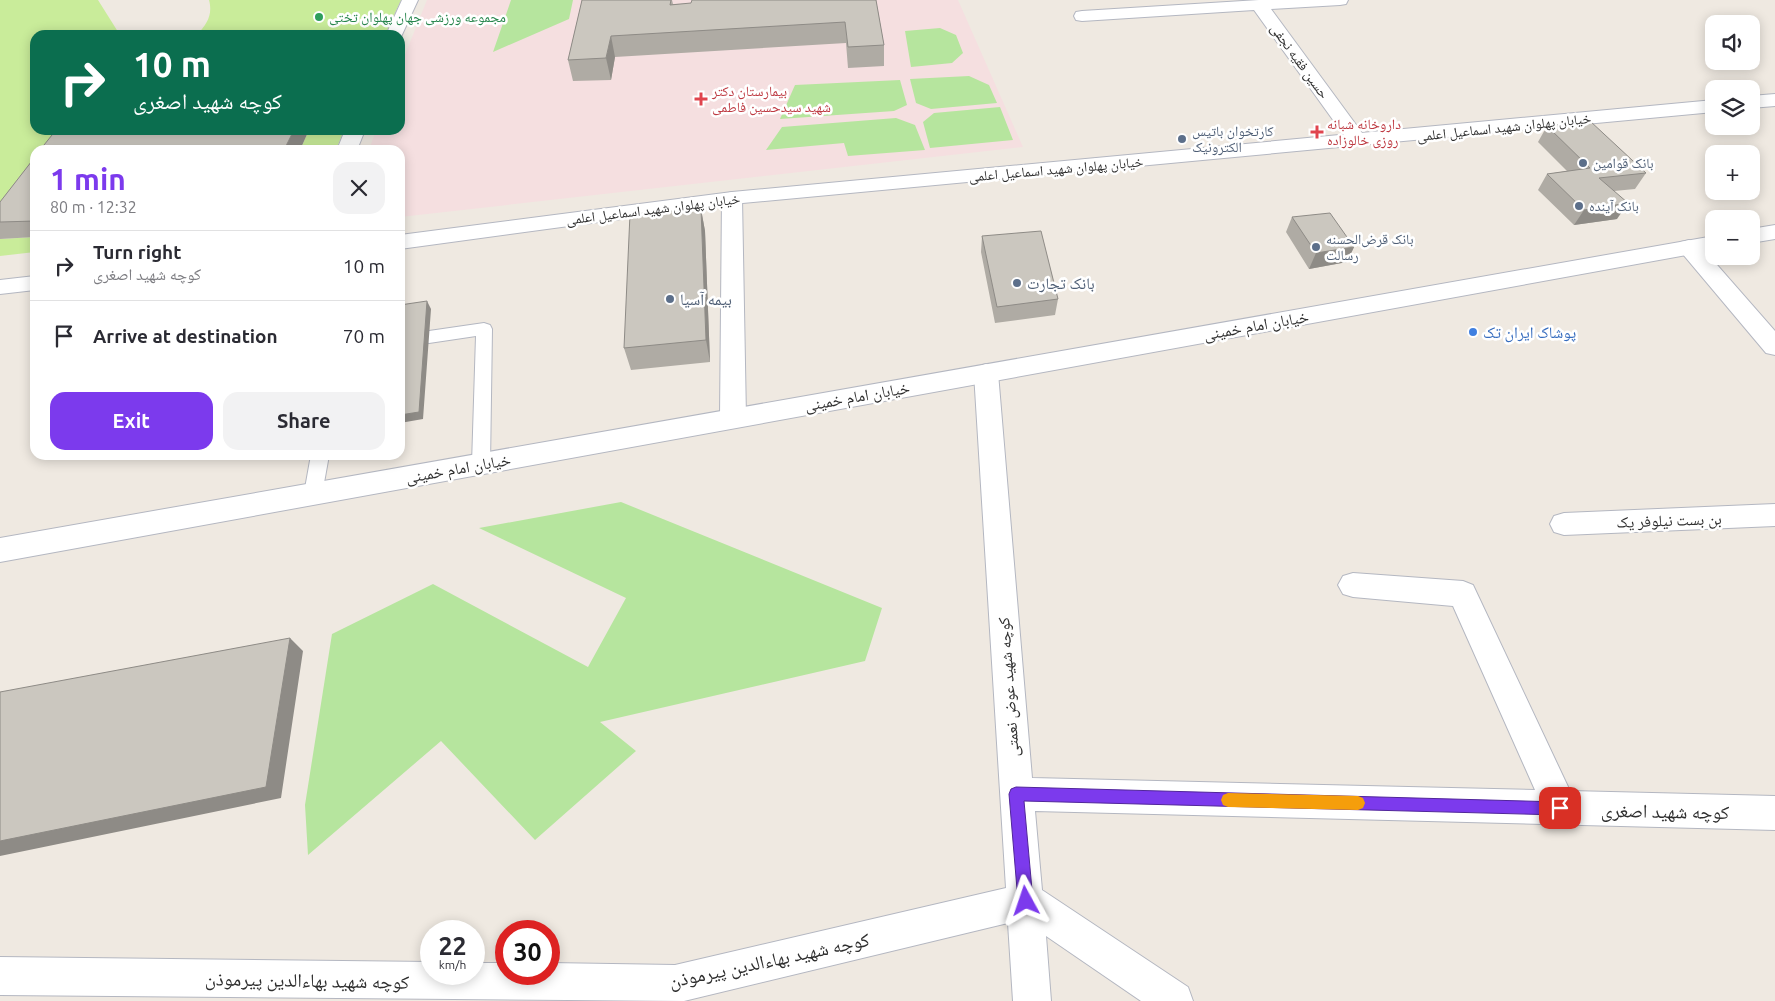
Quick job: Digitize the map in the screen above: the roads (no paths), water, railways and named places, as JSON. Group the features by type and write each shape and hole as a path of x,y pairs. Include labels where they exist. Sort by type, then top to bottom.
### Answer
{"street":[{"path":"397,30 410,0"},
{"path":"1082,16 1340,0"},
{"name":"حسین فقیه نجفی","path":"1259,5 1358,141"},
{"path":"1760,101 1775,100"},
{"name":"خیابان پهلوان شهید اسماعیل اعلمی","path":"405,241 732,198 1358,141 1705,107"},
{"path":"732,198 733,418"},
{"path":"1760,234 1775,232"},
{"name":"خیابان امام خمینی","path":"0,550 1705,244"},
{"path":"1689,247 1775,347"},
{"path":"0,287 30,284"},
{"name":"کوچه شهید عوض نعمتی","path":"986,373 1032,1001"},
{"name":"بن بست نیلوفر یک","path":"1564,524 1775,515"},
{"path":"1353,585 1463,594 1560,808"},
{"name":"کوچه شهید اصغری","path":"1016,794 1775,814"},
{"path":"1026,901 1174,1001"},
{"name":"کوچه شهید بهاءالدین پیرموذن","path":"0,976 675,984 1026,901"}],"lane":[{"path":"429,337 484,329 481,464"},
{"path":"312,494 319,460"}],"place":[{"name":"مجموعه ورزشی جهان پهلوان تختی","path":"319,17"},
{"name":"بیمارستان دکتر شهید سیدحسین فاطمی","path":"701,99"},
{"name":"داروخانه شبانه روزی خالوزاده","path":"1317,132"},
{"name":"کارتخوان باتیس الکترونیک","path":"1182,139"},
{"name":"بانک قوامین","path":"1583,163"},
{"name":"بانک آینده","path":"1579,206"},
{"name":"بانک قرض‌الحسنه رسالت","path":"1316,247"},
{"name":"بانک تجارت","path":"1017,283"},
{"name":"بیمه آسیا","path":"670,299"},
{"name":"پوشاک ایران تک","path":"1473,332"}]}
